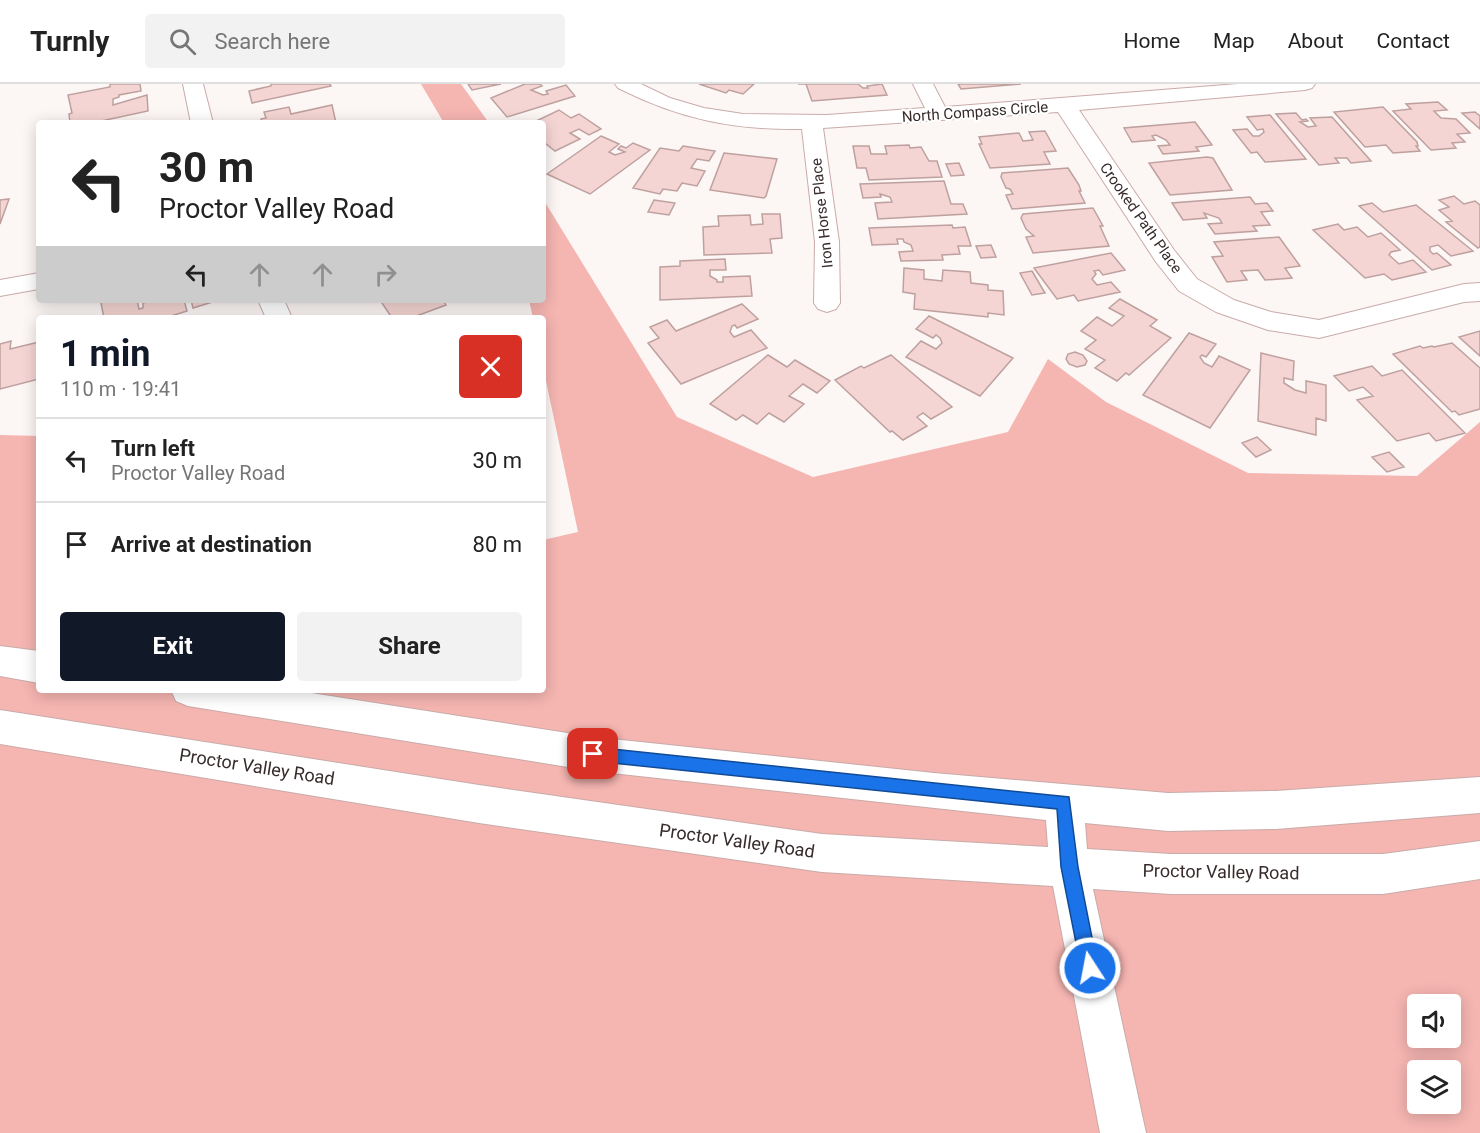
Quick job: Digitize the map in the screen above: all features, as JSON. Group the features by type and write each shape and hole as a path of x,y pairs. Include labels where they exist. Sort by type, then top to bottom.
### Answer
{"street":[{"path":"193,84 201,120"},
{"name":"North Compass Circle","path":"625,84 647,96 715,115 779,123 812,124 1065,106 1305,84"},
{"path":"923,84 938,114"},
{"name":"Crooked Path Place","path":"1065,106 1165,256 1188,285 1225,306 1268,321 1319,329 1464,293 1480,292"},
{"name":"Iron Horse Place","path":"812,124 827,242 827,303"},
{"path":"0,288 36,282"},
{"path":"0,661 36,667"},
{"path":"207,693 593,754 1168,812 1265,811 1480,795"},
{"name":"Proctor Valley Road","path":"0,728 191,756 479,804 822,854 1171,874 1383,874 1480,860"},
{"path":"1064,802 1070,867 1123,1133"}],"shaded area":[{"path":"421,84 461,84 487,120 442,120"},
{"path":"546,204 677,417 813,477 1008,432 1048,359 1106,402 1248,473 1417,476 1480,422 1480,1133 0,1133 0,435 36,436 36,693 546,693 546,539 578,532 546,381 546,315 532,315 530,303 546,303"}],"building":[{"path":"110,84 140,84 141,91 119,95 113,99 113,105 147,95 148,111 106,120 70,120 69,114 72,113 68,95 110,87"},
{"path":"271,84 330,84 331,86 252,103 249,91 271,86"},
{"path":"468,84 501,84 472,90"},
{"path":"525,84 540,84 542,86 531,90 543,95 548,94 546,91 566,85 575,96 507,117 491,98"},
{"path":"699,84 754,84 743,94 729,90 726,93"},
{"path":"806,84 858,84 863,88 868,88 867,86 882,84 887,95 812,101"},
{"path":"958,84 1021,84 961,89"},
{"path":"1438,102 1447,110 1434,111 1441,118 1456,119 1470,133 1457,134 1465,142 1452,143 1456,148 1431,150 1393,111 1411,109 1406,104"},
{"path":"332,105 335,120 261,119 266,118 264,112 289,107 291,114"},
{"path":"1383,107 1417,142 1418,146 1416,146 1420,151 1393,153 1386,145 1365,147 1334,112"},
{"path":"559,110 571,118 579,114 601,129 589,135 579,129 570,133 580,139 555,151 546,144 546,120 538,120"},
{"path":"1475,112 1480,116 1480,129 1462,113"},
{"path":"1296,113 1302,120 1308,121 1300,122 1308,127 1316,126 1310,118 1332,117 1371,161 1351,163 1347,158 1335,158 1339,163 1319,165 1276,114"},
{"path":"1270,115 1306,159 1265,162 1257,152 1251,153 1233,130 1247,129 1253,136 1259,136 1264,132 1263,129 1257,130 1247,117"},
{"path":"1195,122 1212,145 1196,147 1199,151 1163,154 1158,146 1170,145 1166,140 1156,135 1152,136 1155,140 1132,142 1124,128"},
{"path":"1045,131 1056,151 1044,152 1050,164 990,168 979,144 982,144 979,137 1019,133 1023,141 1033,140 1029,132"},
{"path":"601,136 619,144 609,152 615,155 625,152 618,149 621,146 626,148 633,143 650,150 590,194 547,174"},
{"path":"909,145 910,148 921,147 929,161 937,161 942,177 869,180 866,168 857,168 853,146 869,146 871,154 887,154 885,146"},
{"path":"683,146 715,151 709,161 697,159 691,168 705,171 697,186 682,183 677,191 663,189 660,194 633,188 660,148 679,151"},
{"path":"724,153 777,159 764,198 710,190"},
{"path":"1213,158 1232,190 1170,195 1149,163"},
{"path":"959,163 964,175 951,176 946,164"},
{"path":"1068,168 1079,185 1081,191 1079,191 1085,203 1012,209 1006,195 1013,194 1010,189 1006,188 1001,177 1002,173"},
{"path":"944,181 951,204 963,204 967,214 878,219 875,203 892,202 890,197 880,194 881,197 863,198 860,184"},
{"path":"1454,196 1464,204 1475,201 1480,205 1480,247 1478,248 1446,222 1452,221 1439,210 1449,207 1439,200"},
{"path":"1250,197 1255,204 1267,203 1273,211 1261,212 1270,225 1253,226 1257,231 1215,234 1208,224 1222,223 1219,218 1204,213 1207,218 1183,220 1172,203"},
{"path":"9,199 0,224 0,200"},
{"path":"654,200 675,203 669,215 648,212"},
{"path":"1372,203 1383,212 1416,205 1473,251 1451,256 1438,245 1430,247 1433,254 1437,253 1451,265 1432,270 1359,206"},
{"path":"1093,208 1103,226 1100,226 1109,246 1033,253 1026,237 1034,236 1026,229 1021,218 1023,214"},
{"path":"762,214 780,214 782,238 770,239 772,253 704,255 703,227 719,226 718,216 750,215 751,225 763,224"},
{"path":"1338,224 1344,230 1357,227 1368,237 1381,233 1400,250 1391,252 1389,255 1399,264 1413,260 1426,272 1392,280 1384,274 1365,278 1313,230"},
{"path":"952,225 953,228 965,227 971,246 958,246 960,254 942,255 943,260 901,261 899,252 913,251 911,245 903,239 897,239 898,244 872,245 869,228"},
{"path":"1279,237 1300,266 1285,268 1292,278 1265,280 1258,270 1241,271 1247,280 1227,282 1212,257 1223,256 1214,242"},
{"path":"991,245 996,257 981,258 976,246"},
{"path":"1111,253 1125,270 1103,275 1099,270 1094,271 1096,274 1092,279 1097,285 1111,282 1120,292 1078,301 1074,295 1057,299 1034,268"},
{"path":"725,259 726,270 710,270 710,276 717,282 723,282 723,277 750,276 752,296 660,300 660,267 680,266 680,261"},
{"path":"904,268 924,270 924,279 942,281 943,270 970,272 971,283 988,285 988,290 1003,291 1004,315 988,313 988,317 914,309 915,294 903,292"},
{"path":"1032,271 1045,293 1032,295 1020,273"},
{"path":"1120,299 1157,320 1150,326 1171,338 1129,375 1126,373 1117,381 1095,368 1105,360 1085,349 1096,340 1081,331 1097,317 1112,326 1124,316 1109,308"},
{"path":"101,303 138,303 139,309 143,308 143,303 185,303 187,311 174,315 103,315"},
{"path":"192,303 209,303 193,308"},
{"path":"382,303 445,303 446,305 419,315 390,315"},
{"path":"742,304 758,319 737,328 735,325 732,326 730,332 734,337 751,330 767,348 681,384 648,343 659,338 650,327 667,320 676,331"},
{"path":"929,316 1013,358 980,396 906,357 921,341 936,349 942,343 936,335 933,338 916,329"},
{"path":"1480,331 1480,356 1459,337"},
{"path":"1189,333 1216,344 1206,357 1202,355 1200,357 1204,363 1212,367 1219,356 1250,370 1210,428 1143,395"},
{"path":"11,341 10,349 36,343 36,380 0,389 0,344"},
{"path":"1452,343 1480,368 1480,409 1459,415 1455,411 1452,412 1393,354 1420,346 1434,347"},
{"path":"1075,352 1083,355 1087,361 1085,365 1077,367 1069,364 1066,359 1068,354"},
{"path":"1261,353 1294,361 1293,380 1284,378 1284,383 1295,390 1306,393 1306,381 1326,385 1326,421 1316,418 1316,435 1258,421"},
{"path":"768,355 787,367 795,360 830,381 817,393 803,384 789,396 804,404 784,422 769,413 757,424 743,415 736,420 710,404"},
{"path":"891,355 952,407 931,419 923,413 917,417 927,426 903,440 892,431 890,432 835,380 861,366 864,368"},
{"path":"1372,366 1382,376 1402,370 1465,433 1436,441 1429,433 1397,441 1357,400 1373,396 1363,387 1349,391 1334,376"},
{"path":"1257,437 1271,450 1256,457 1242,443"},
{"path":"1389,452 1404,467 1387,472 1372,457"}],"route":[{"path":"593,754 1064,802 1070,867 1090,968"}]}
